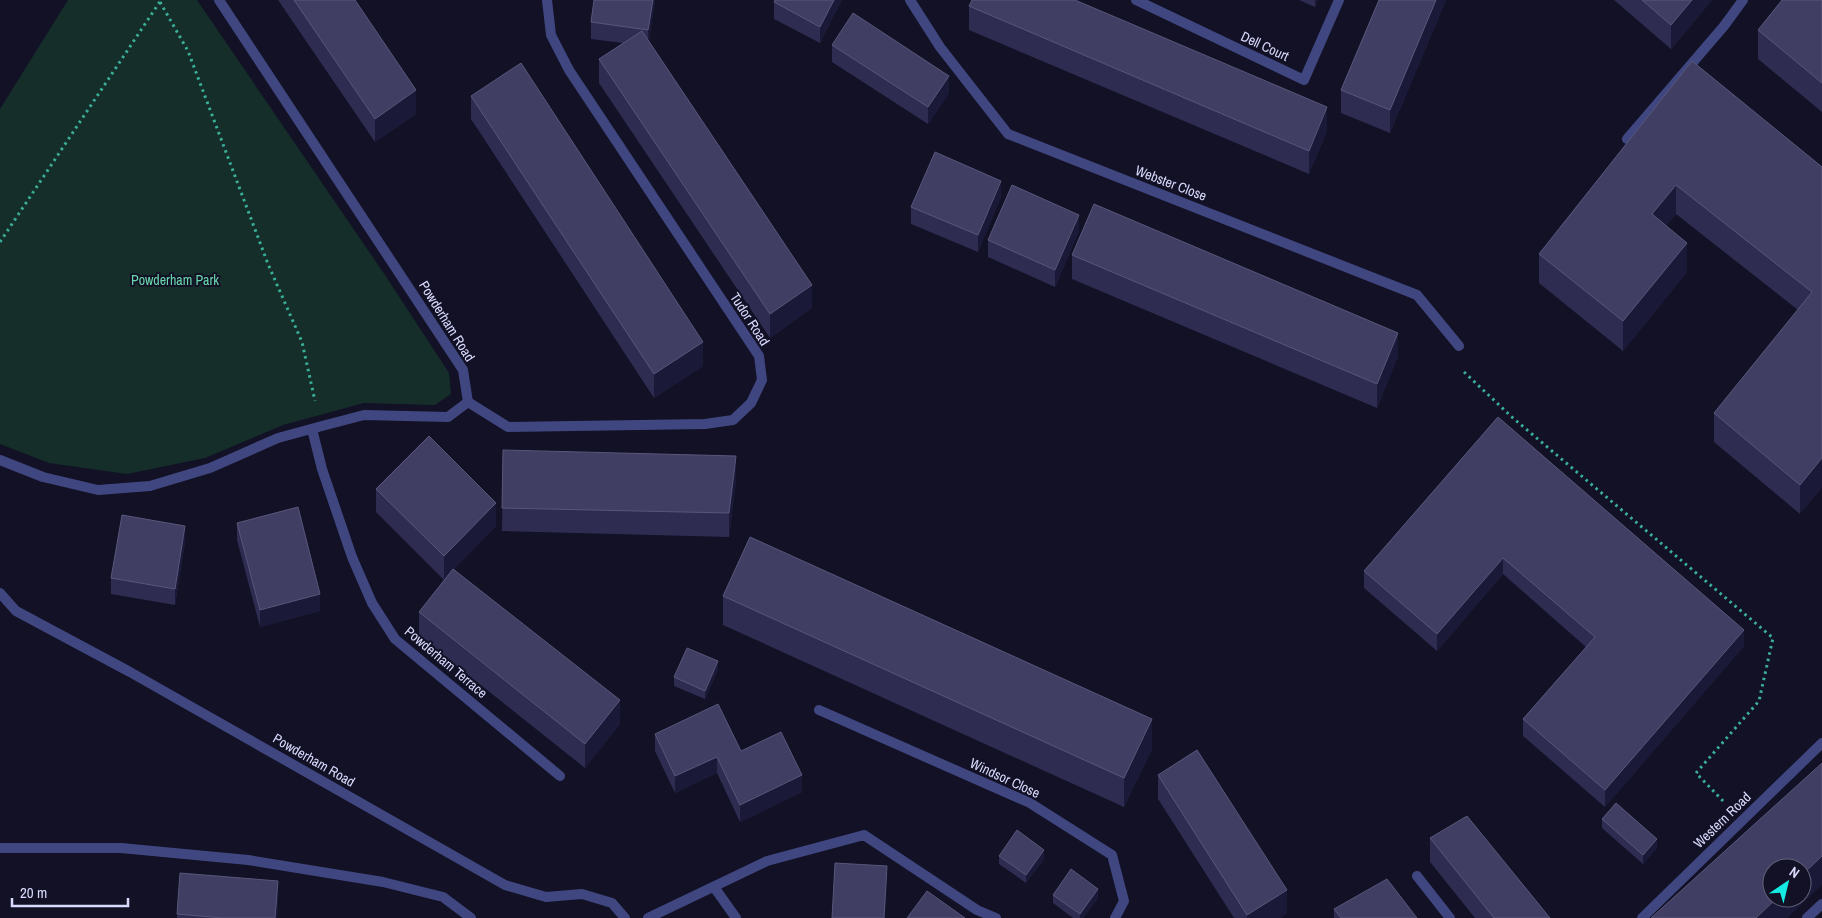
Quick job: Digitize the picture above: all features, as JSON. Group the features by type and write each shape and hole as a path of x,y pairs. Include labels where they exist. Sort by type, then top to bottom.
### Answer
{"street":[{"name":"Powderham Road","path":"219,0 463,370 468,402"},
{"name":"Tudor Road","path":"468,402 508,427 705,424 733,420 751,403 762,380 759,356 569,70 550,35 547,0"},
{"name":"Webster Close","path":"910,0 940,47 1008,134 1417,294 1458,346"},
{"name":"Dell Court","path":"1136,0 1304,80 1338,0"},
{"path":"1627,139 1724,26 1743,0"},
{"path":"0,460 44,477 98,490 150,486 210,468 278,438 317,427 364,415 448,418 468,402"},
{"name":"Powderham Terrace","path":"317,427 322,469 352,557 372,602 395,639 560,776"},
{"name":"Powderham Road","path":"0,593 16,611 130,672 505,885 546,897 582,894 612,903 625,918"},
{"name":"Windsor Close","path":"819,710 1030,803 1112,856 1124,901 1115,918"},
{"name":"Western Road","path":"1642,918 1822,743"},
{"path":"648,918 767,862 864,836 977,910 996,918"},
{"path":"0,848 121,848 248,860 383,882 443,897 471,918"},
{"path":"1417,876 1450,918"},
{"path":"714,887 736,918"},
{"path":"1807,918 1822,904"}],"path":[{"path":"0,242 160,1 188,51 268,264 302,342 317,427"},
{"path":"1461,369 1513,418 1772,638 1759,701 1696,773 1742,820"}],"green space":[{"name":"Powderham Park","path":"68,0 197,0 385,275 449,373 451,394 435,405 364,403 283,425 205,458 127,474 49,463 0,444 0,109"}],"building":[{"path":"294,0 355,0 416,90 375,119"},
{"path":"594,0 653,0 648,30 591,22"},
{"path":"775,0 834,0 820,27 774,2"},
{"path":"972,0 1075,0 1327,107 1309,151 969,6"},
{"path":"1379,0 1436,0 1390,110 1341,90"},
{"path":"1642,0 1692,0 1671,25"},
{"path":"1782,0 1822,0 1822,83 1758,30"},
{"path":"853,13 949,76 928,107 832,45"},
{"path":"642,31 812,285 770,314 599,59"},
{"path":"1692,61 1822,167 1822,458 1800,485 1714,413 1812,292 1676,185 1652,214 1687,243 1623,321 1539,254"},
{"path":"521,63 703,342 654,374 471,96"},
{"path":"935,152 1001,181 978,235 911,207"},
{"path":"1012,185 1079,215 1055,270 988,240"},
{"path":"1094,204 1398,333 1377,384 1072,255"},
{"path":"1498,417 1744,630 1605,790 1523,719 1595,637 1503,558 1437,634 1364,571"},
{"path":"429,436 496,503 444,556 376,489"},
{"path":"503,450 736,456 729,513 502,508"},
{"path":"298,507 320,594 260,610 237,523"},
{"path":"122,515 185,526 175,589 111,578"},
{"path":"750,537 1152,719 1124,778 723,596"},
{"path":"453,569 620,700 585,744 419,612"},
{"path":"687,648 718,661 705,691 674,677"},
{"path":"718,704 741,751 781,732 802,775 740,805 717,757 675,776 655,734"},
{"path":"1197,750 1287,890 1247,915 1158,775"},
{"path":"1822,763 1822,856 1812,866 1812,858 1762,858 1762,908 1766,908 1756,918 1651,918"},
{"path":"1616,803 1657,839 1643,855 1602,819"},
{"path":"1467,816 1550,918 1494,918 1430,838"},
{"path":"1017,830 1044,850 1026,875 999,856"},
{"path":"835,863 887,866 884,918 832,918"},
{"path":"1071,869 1098,889 1080,914 1053,895"},
{"path":"180,873 278,881 275,918 223,918 177,914"},
{"path":"1387,879 1417,918 1341,918 1334,909"},
{"path":"927,891 965,918 907,918"}]}
